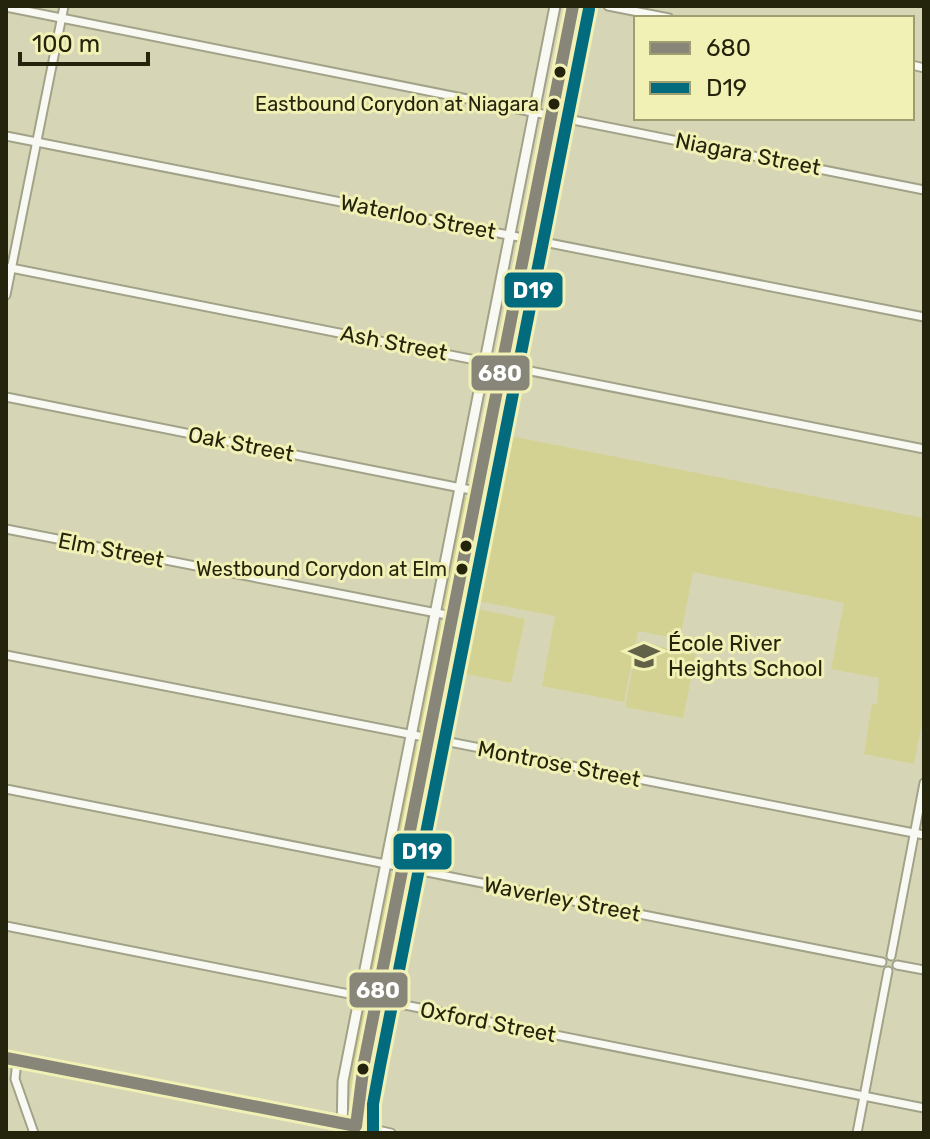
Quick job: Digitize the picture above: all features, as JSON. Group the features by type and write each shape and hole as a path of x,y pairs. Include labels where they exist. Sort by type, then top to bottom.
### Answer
{"main road":[{"path":"6,1058 342,1128 343,1081 359,996 555,6"},
{"path":"356,1129 359,1088 573,6"}],"street":[{"path":"6,295 9,267 64,6"},
{"path":"608,6 659,16"},
{"name":"Niagara Street","path":"6,7 924,190"},
{"name":"Waterloo Street","path":"6,136 924,317"},
{"name":"Ash Street","path":"9,267 924,449"},
{"name":"Oak Street","path":"6,397 476,491"},
{"name":"Elm Street","path":"6,529 452,616"},
{"name":"Montrose Street","path":"6,655 924,835"},
{"path":"891,956 924,783"},
{"name":"Waverley Street","path":"6,789 882,962"},
{"name":"Oxford Street","path":"6,926 924,1108"},
{"path":"888,971 882,967 886,956 896,960 897,965"},
{"path":"897,965 924,970"},
{"path":"888,971 897,965"},
{"path":"857,1133 888,971"},
{"path":"17,1061 15,1079 34,1133"},
{"path":"342,1128 391,1133"}],"shaded area":[{"path":"500,434 924,518 924,712 914,764 864,754 872,704 877,704 879,678 831,669 844,603 693,572 680,639 638,631 624,702 542,686 555,616 467,599"},
{"path":"466,496 469,501 448,607 443,609 441,605 462,498"},
{"path":"469,607 525,619 511,683 456,672"},
{"path":"441,623 443,629 423,729 419,731 437,624"},
{"path":"638,642 696,654 683,718 625,707"},
{"path":"414,745 419,748 398,857 394,860 391,859"},
{"path":"391,873 394,878 369,992 365,990 388,874"},
{"path":"364,1005 367,1012 346,1108 350,1064 361,1007"}],"transit line":[{"name":"680","path":"6,1058 356,1126 364,1063 573,6"},
{"name":"D19","path":"373,1133 373,1104 380,1066 589,9"}],"place":[{"name":"Eastbound Corydon at Niagara","path":"554,104"},
{"name":"Westbound Corydon at Elm","path":"462,569"},
{"name":"École River Heights School","path":"644,656"}]}
